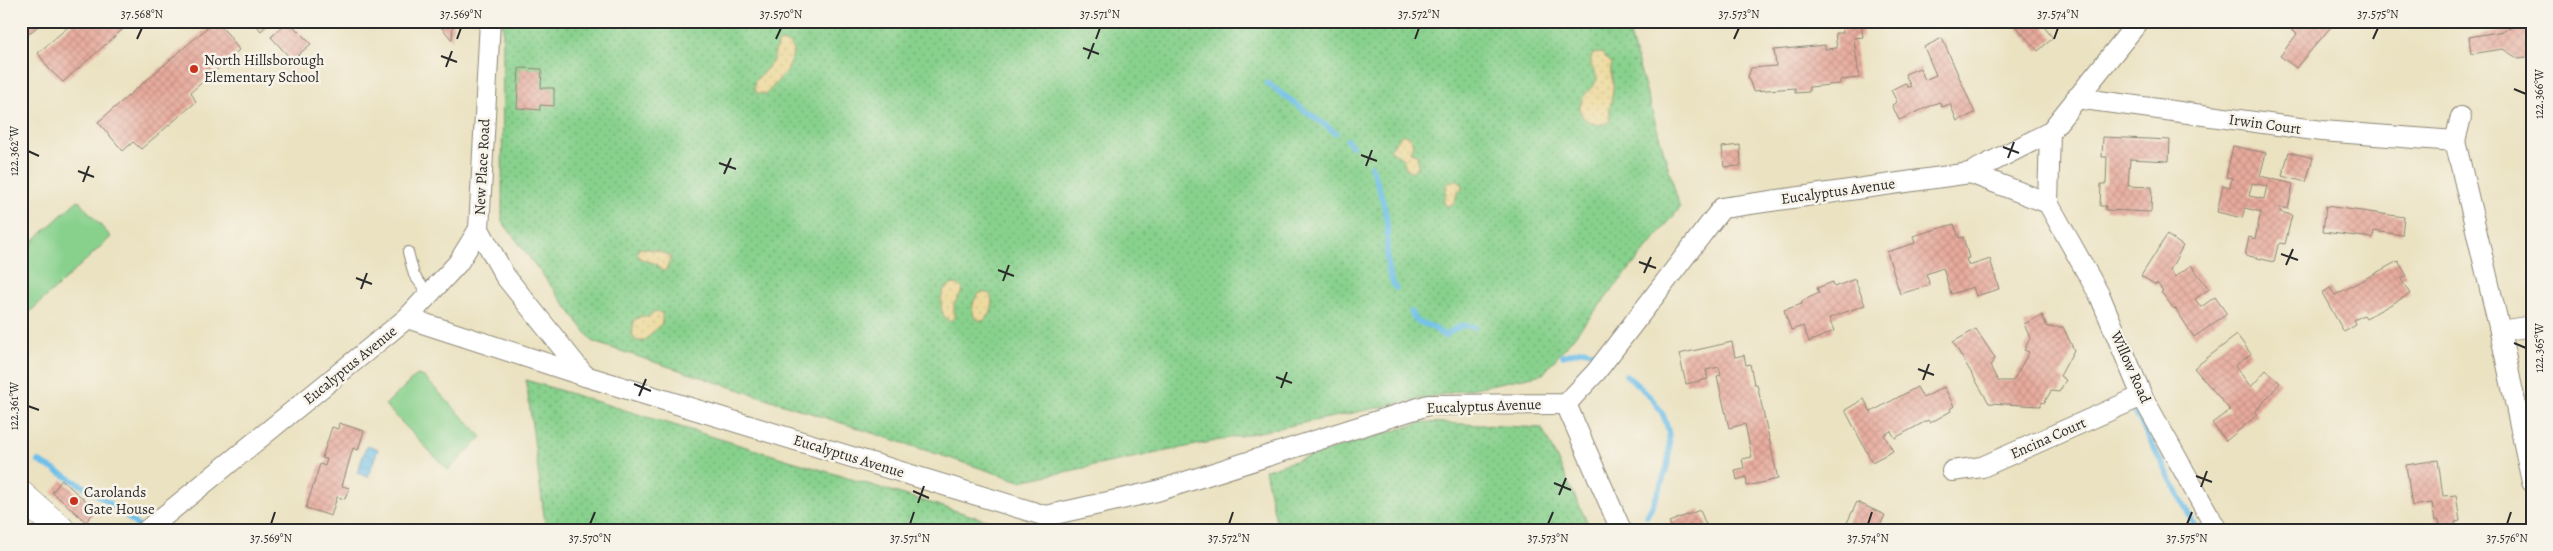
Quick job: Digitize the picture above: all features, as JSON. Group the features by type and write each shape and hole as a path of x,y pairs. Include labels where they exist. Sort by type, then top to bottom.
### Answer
{"street":[{"name":"New Place Road","path":"407,318 458,263 479,229 490,21"},
{"name":"Eucalyptus Avenue","path":"149,528 407,318 1047,523 1157,491 1428,406 1566,404 1596,372 1722,208 1970,173 2050,132 2139,21"},
{"name":"Irwin Court","path":"2076,98 2322,131 2455,141"},
{"path":"2461,117 2455,141 2500,331 2532,482"},
{"path":"1970,173 2048,203 2050,132"},
{"name":"Willow Road","path":"2048,203 2100,296 2142,396 2217,530"},
{"path":"479,229 505,276 585,376"},
{"path":"2500,331 2532,326"},
{"name":"Encina Court","path":"1952,471 1982,467 2142,396"},
{"path":"1566,404 1621,530"},
{"path":"21,494 61,530"}],"lane":[{"path":"408,252 414,275 429,294"}],"green space":[{"path":"503,21 1626,21 1680,208 1543,374 1020,481 593,342 502,221"},
{"path":"78,200 111,237 21,320 21,252"},
{"path":"417,375 424,377 482,437 448,470 385,405"},
{"path":"526,380 1019,530 546,530"},
{"path":"1423,422 1542,428 1591,530 1278,530 1265,470"}],"sand":[{"path":"781,42 788,43 794,50 788,70 766,94 757,93 754,88 755,81 773,60 776,48"},
{"path":"1601,53 1612,64 1613,88 1610,120 1606,123 1596,124 1582,116 1580,106 1583,98 1597,80 1591,65 1591,58 1593,54"},
{"path":"1403,134 1410,137 1413,144 1410,152 1417,154 1418,165 1412,172 1406,168 1403,159 1390,149"},
{"path":"1455,180 1462,184 1463,188 1457,193 1454,204 1446,206 1443,200 1446,194 1446,184"},
{"path":"639,248 655,250 669,255 671,258 666,270 662,271 656,264 641,259 637,254"},
{"path":"953,284 959,285 963,290 954,304 954,318 949,321 943,315 941,302 944,289"},
{"path":"982,292 990,294 992,306 986,319 982,321 973,315 973,307 976,297"},
{"path":"654,311 662,313 662,323 644,341 636,341 632,335 634,320 642,316 649,317"}],"water":[{"path":"367,445 378,449 368,477 357,473"}],"building":[{"path":"21,21 44,21 25,37 21,34"},
{"path":"75,21 132,21 63,82 49,69 38,53"},
{"path":"215,21 228,34 239,50 191,92 196,102 141,149 133,142 123,151 98,122"},
{"path":"253,21 272,21 261,31"},
{"path":"288,21 311,44 292,60 271,37"},
{"path":"436,21 453,21 452,40"},
{"path":"1842,21 1861,21 1863,37 1854,38 1859,78 1840,80 1840,84 1809,87 1809,92 1795,93 1795,88 1753,91 1748,77 1751,68 1776,66 1774,50 1825,45 1825,49 1837,48 1835,33 1843,33"},
{"path":"2011,21 2045,21 2045,28 2053,38 2038,51"},
{"path":"2292,21 2336,21 2296,68 2280,56 2297,34 2288,27"},
{"path":"2532,22 2532,57 2519,59 2503,49 2471,54 2469,37 2503,31 2511,28 2511,23"},
{"path":"1942,38 1975,113 1957,121 1950,104 1942,107 1939,102 1899,120 1892,105 1897,102 1891,90 1905,83 1907,87 1911,87 1905,74 1920,68 1925,80 1936,75 1924,47"},
{"path":"519,68 542,69 541,88 554,88 554,106 540,105 540,110 517,108"},
{"path":"2103,137 2170,140 2169,161 2130,159 2128,186 2152,187 2151,212 2105,210 2106,206 2100,206 2101,184 2106,184 2107,157 2102,157"},
{"path":"1740,145 1741,166 1724,167 1722,147"},
{"path":"2233,146 2266,153 2260,176 2293,184 2288,209 2281,207 2280,212 2292,215 2285,244 2280,243 2278,245 2274,262 2245,255 2249,237 2255,239 2261,212 2245,208 2242,218 2217,212 2223,185 2230,187 2232,178 2226,177","holes":["2252,183 2267,186 2264,199 2249,196"]},
{"path":"2289,152 2313,158 2306,182 2282,176"},
{"path":"2326,206 2404,217 2402,235 2374,231 2373,238 2323,232"},
{"path":"1954,224 1959,238 1963,237 1969,258 1966,259 1969,266 1990,259 1999,289 1976,296 1973,287 1951,294 1943,268 1926,274 1930,285 1900,294 1887,252 1915,243 1913,236"},
{"path":"2167,235 2183,246 2170,270 2175,277 2191,265 2209,289 2195,299 2201,307 2215,297 2227,314 2194,337 2175,308 2161,292 2163,291 2157,283 2156,285 2141,276"},
{"path":"2398,261 2407,276 2401,279 2410,294 2366,318 2364,315 2354,320 2356,325 2344,332 2322,293 2330,288 2335,295"},
{"path":"1855,279 1865,305 1829,318 1834,331 1809,342 1803,326 1791,330 1784,310 1802,304 1802,301 1819,293 1817,288 1833,282 1834,287"},
{"path":"2042,315 2047,327 2063,327 2074,350 2060,376 2066,380 2059,392 2051,391 2040,406 1989,403 1953,342 1976,329 1995,358 1990,366 1998,381 2013,381 2029,352 2024,350 2030,338 2024,324"},
{"path":"2237,335 2251,354 2235,366 2251,387 2266,370 2280,383 2255,412 2257,415 2226,441 2212,423 2230,410 2194,368"},
{"path":"1732,342 1735,357 1744,355 1746,365 1750,364 1754,384 1757,384 1778,479 1747,486 1746,477 1737,480 1735,470 1744,468 1742,459 1752,457 1745,424 1729,428 1717,376 1721,375 1719,367 1706,370 1708,379 1686,384 1679,354"},
{"path":"1917,387 1923,398 1944,387 1954,406 1950,409 1951,411 1930,423 1928,420 1895,438 1891,431 1884,435 1893,451 1872,462 1845,410 1864,399 1871,412"},
{"path":"339,423 364,431 358,450 353,448 342,486 349,488 345,499 337,497 331,516 306,508 320,464 325,466 327,459 322,458 332,427 338,429"},
{"path":"2438,460 2443,496 2456,495 2460,521 2455,522 2456,530 2440,528 2439,520 2435,521 2432,503 2412,506 2406,465"},
{"name":"Carolands Gate House","path":"62,480 96,510 86,522 52,492"},
{"path":"1857,502 1885,515 1878,530 1850,530 1845,527"},
{"path":"1700,510 1708,530 1673,530 1669,522"}],"waterway":[{"path":"1267,83 1336,133"},
{"path":"1347,140 1352,146"},
{"path":"1371,166 1385,208 1389,273 1396,288"},
{"path":"1411,312 1416,321 1433,327 1444,336 1460,327 1474,327"},
{"path":"1563,356 1583,350 1600,354"},
{"path":"1626,375 1646,392 1656,404 1664,418 1668,432 1670,446 1668,461 1659,490 1647,516"},
{"path":"2133,408 2197,530"},
{"path":"38,461 105,500 142,530"}],"place":[{"name":"North Hillsborough Elementary School","path":"194,69"},
{"name":"Carolands Gate House","path":"74,501"}]}
